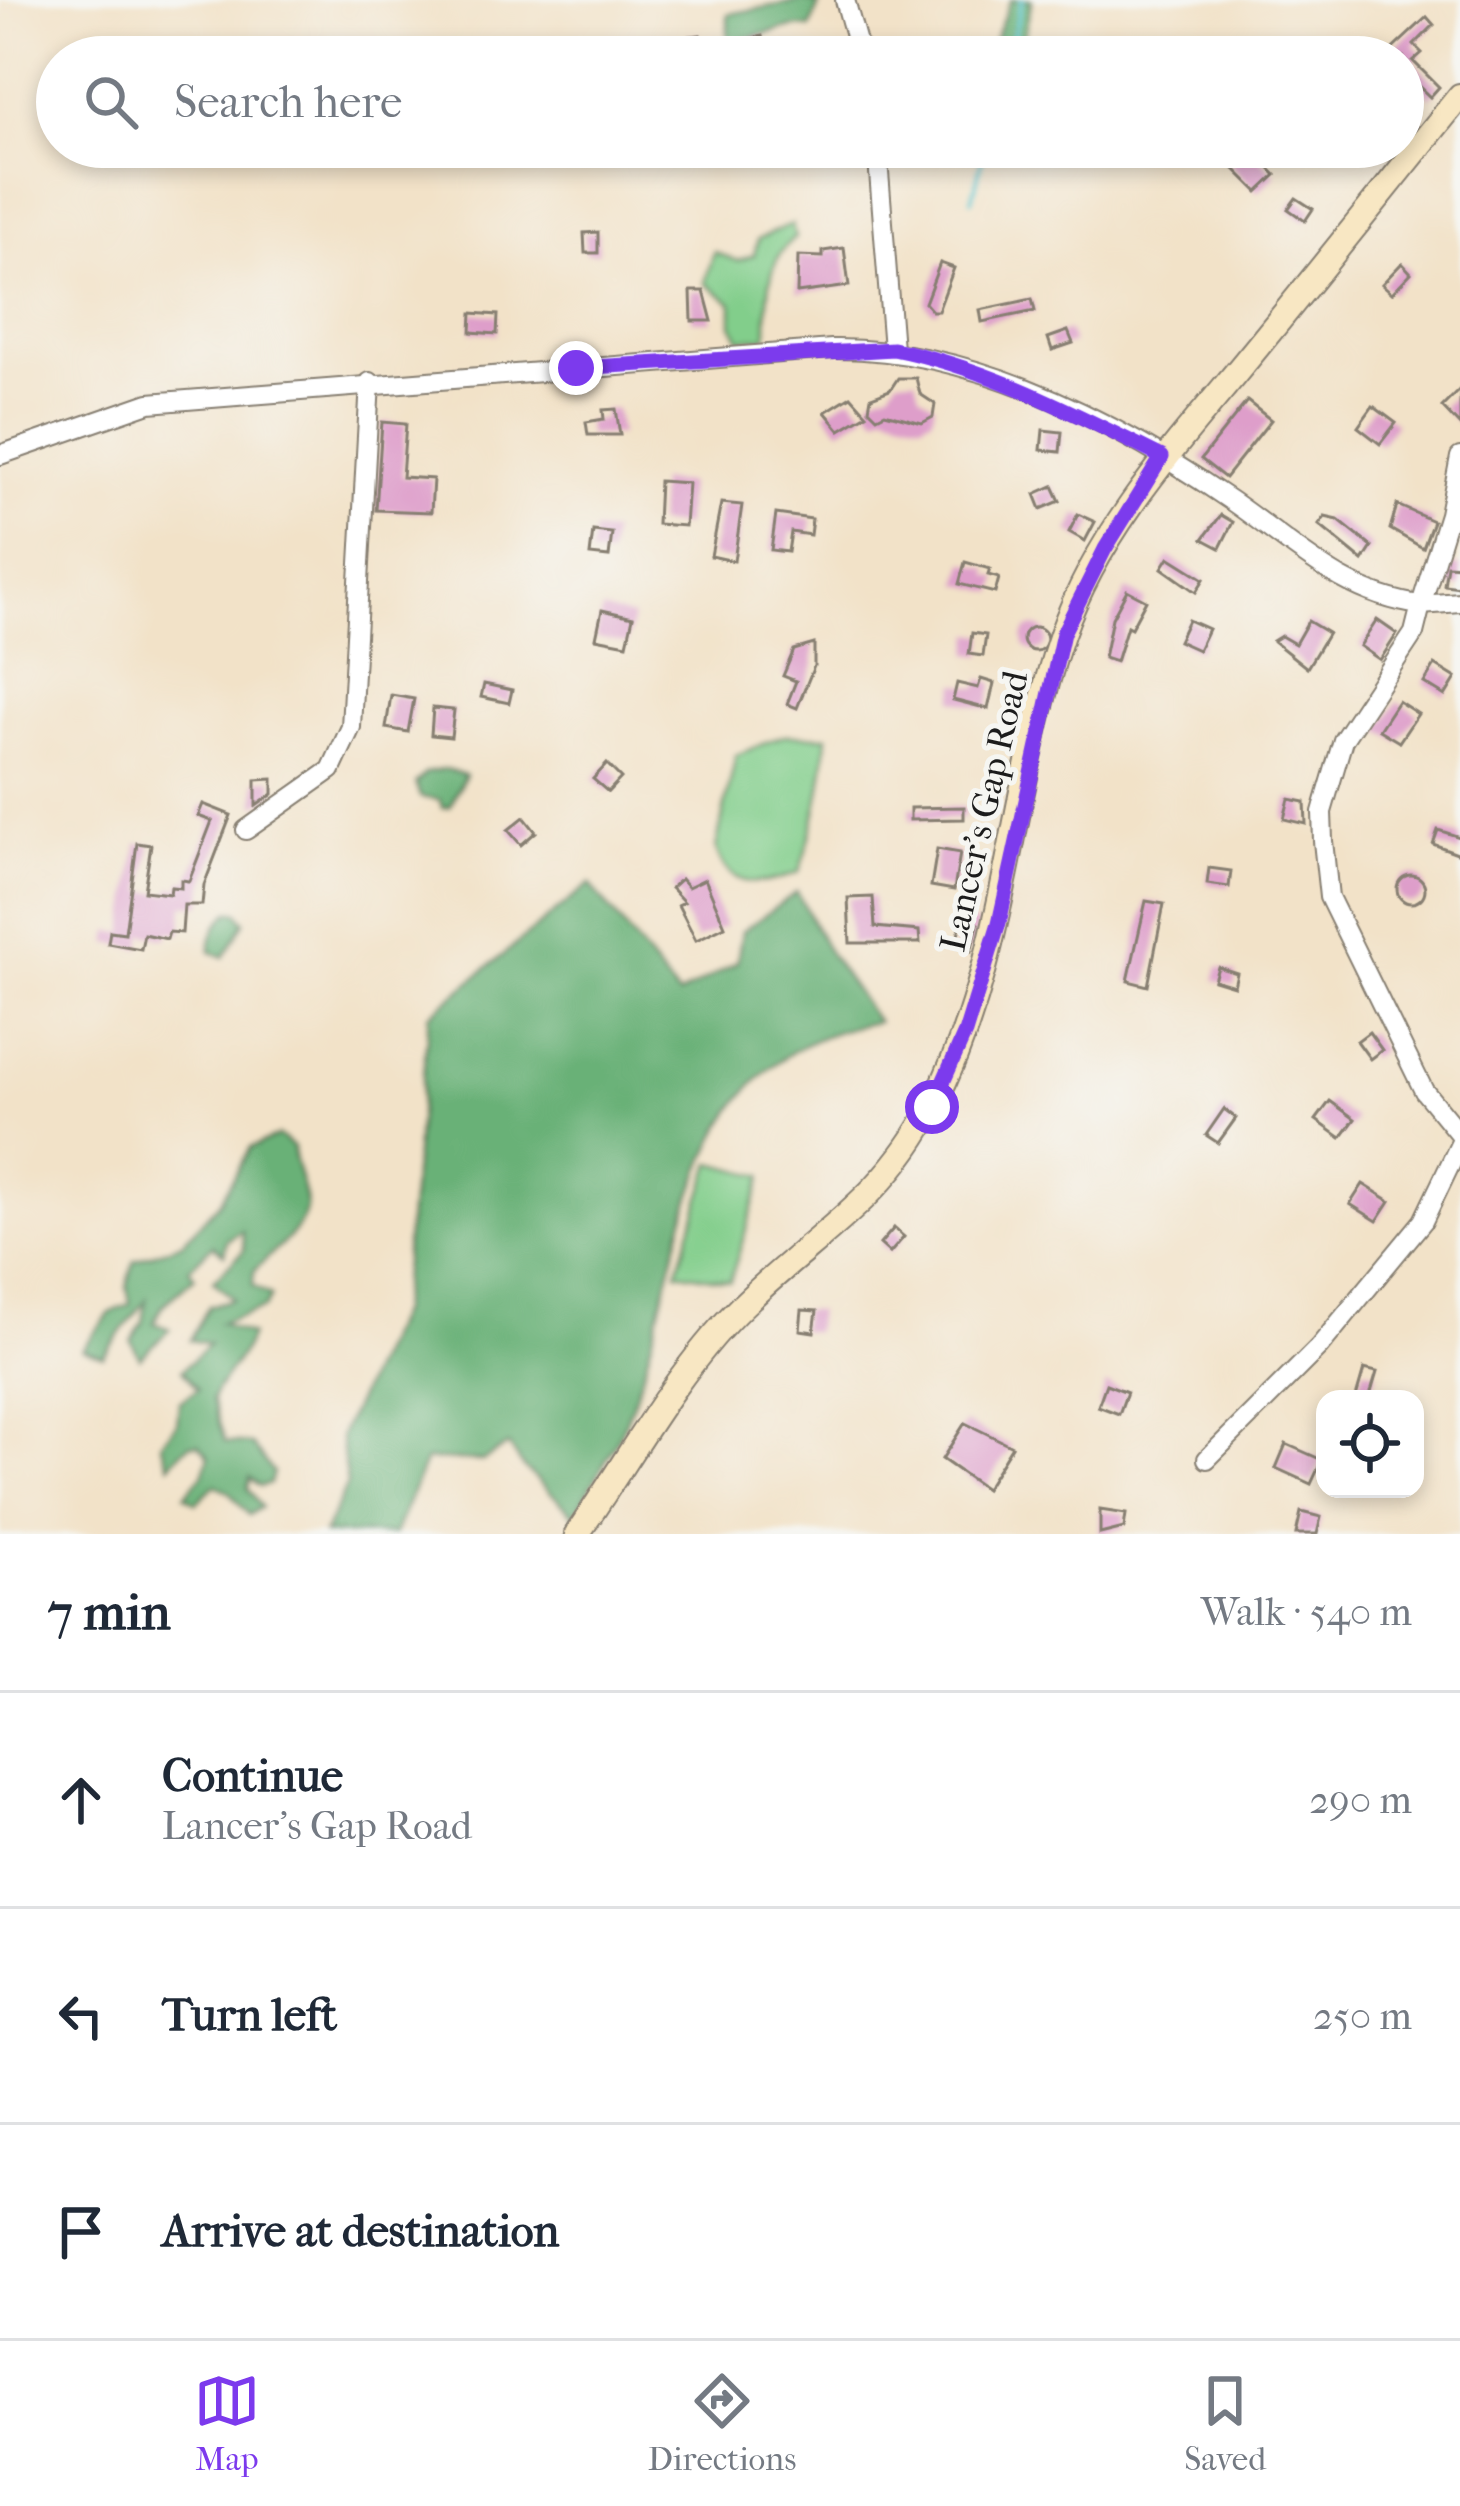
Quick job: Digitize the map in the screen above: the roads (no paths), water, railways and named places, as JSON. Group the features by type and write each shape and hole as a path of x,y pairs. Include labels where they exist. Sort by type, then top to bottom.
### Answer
{"main road":[{"name":"Lancer's Gap Road","path":"1424,140 1460,96"},
{"name":"Lancer's Gap Road","path":"577,1534 734,1313 853,1214 896,1165 932,1107 965,1033 999,923 1063,633 1105,549 1162,457 1401,168"}],"street":[{"path":"845,0 855,36"},
{"path":"880,168 893,349"},
{"path":"0,455 148,403 370,382 893,349 944,359 1041,397 1162,457 1342,581 1394,601 1460,602"},
{"path":"246,830 331,770 351,727 370,382"},
{"path":"1207,1460 1319,1347 1423,1221 1460,1139 1424,1091 1329,897 1322,812 1343,740 1414,633 1449,514 1460,457"}],"waterway":[{"path":"1013,36 1022,0"},
{"path":"972,200 980,168"}]}
